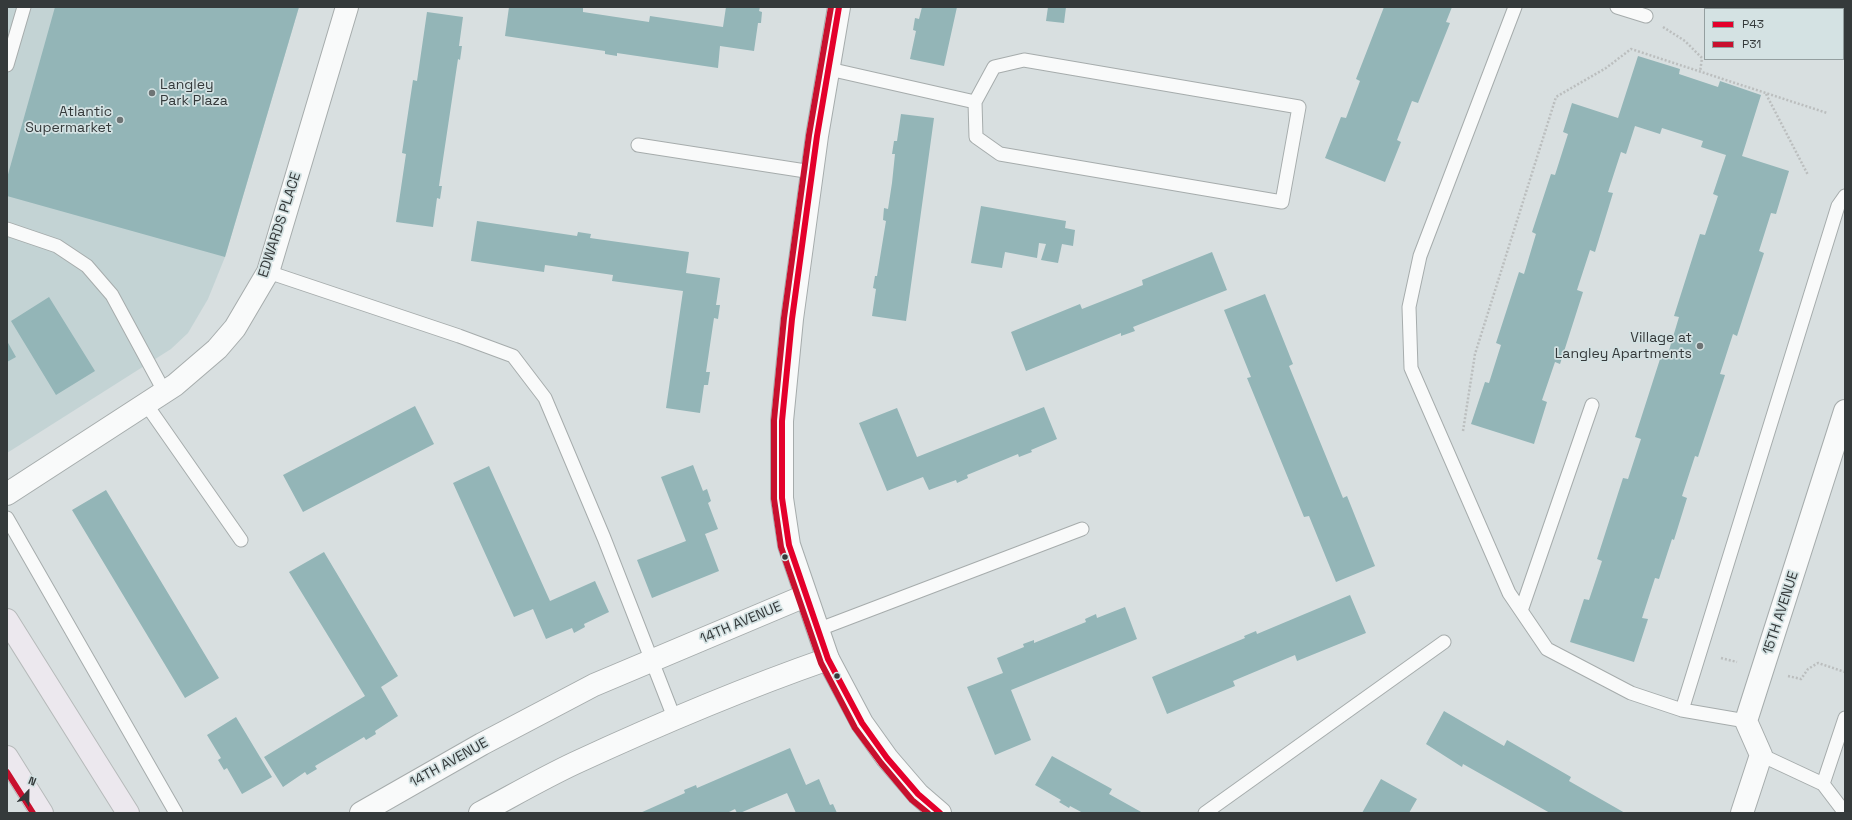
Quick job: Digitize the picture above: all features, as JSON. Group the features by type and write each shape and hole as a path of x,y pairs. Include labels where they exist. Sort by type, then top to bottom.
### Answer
{"main road":[{"path":"7,620 128,813"},
{"path":"7,757 42,813"}],"street":[{"name":"EDWARDS PLACE","path":"7,494 175,385 217,349 231,333 268,272 347,7"},
{"path":"839,7 812,172 792,319 782,421 782,498 789,545 805,596 828,659 862,723 887,758 935,812"},
{"name":"15TH AVENUE","path":"1746,721 1845,411"},
{"name":"14TH AVENUE","path":"361,813 482,744 594,685 805,596"},
{"path":"480,813 573,764 781,676 828,659"},
{"path":"1742,813 1761,755 1746,721"}],"lane":[{"path":"7,65 24,7"},
{"path":"1515,7 1420,256 1409,308 1411,368 1509,593 1547,649 1631,693 1682,710 1746,721"},
{"path":"1617,7 1646,16"},
{"path":"1024,60 1299,107 1282,202 1000,154 976,137 975,102 994,67 1024,60"},
{"path":"829,69 975,102"},
{"path":"638,145 812,172"},
{"path":"1682,710 1838,206 1845,196"},
{"path":"7,229 57,246 88,266 112,295 164,392"},
{"path":"268,272 459,336 513,356 545,398 604,538 675,720"},
{"path":"146,404 241,540"},
{"path":"1521,611 1592,405"},
{"path":"7,518 176,813"},
{"path":"817,630 1082,528"},
{"path":"1205,813 1444,642"},
{"path":"1823,784 1845,718"},
{"path":"1761,755 1823,784 1845,812"}],"path":[{"path":"1646,16 1685,41 1702,58 1700,72"},
{"path":"1463,434 1475,354 1556,97 1606,68 1631,50 1827,113"},
{"path":"1766,93 1808,175"},
{"path":"1792,677 1801,679 1808,669 1818,663 1845,672"}],"shaded area":[{"path":"7,7 299,7 225,257 208,299 188,333 171,349 7,453"}],"building":[{"name":"Langley Park Plaza","path":"55,7 299,7 225,257 7,196 7,178"},
{"path":"509,7 583,7 583,12 649,22 650,16 723,27 726,7 760,7 759,11 762,12 761,23 758,23 754,51 720,46 718,68 617,53 617,56 605,54 605,51 505,36"},
{"path":"922,7 957,7 944,66 910,59 916,31 913,30 915,18 919,19"},
{"path":"1048,7 1066,7 1064,23 1046,21"},
{"path":"1384,7 1452,7 1446,22 1450,23 1418,103 1412,101 1397,140 1401,142 1385,182 1325,158 1341,117 1346,118 1360,81 1356,79"},
{"path":"1816,7 1833,7 1833,8"},
{"path":"427,12 463,17 459,46 462,46 460,60 458,59 439,186 442,186 440,199 437,198 433,227 396,222 406,154 402,153 413,80 417,81"},
{"path":"1638,56 1680,69 1679,74 1718,87 1720,81 1761,95 1742,156 1789,171 1776,214 1771,213 1759,251 1764,253 1737,336 1733,334 1720,374 1725,375 1698,457 1695,456 1682,496 1687,498 1674,540 1672,539 1659,579 1655,578 1642,618 1648,619 1634,662 1570,642 1584,599 1589,600 1602,561 1597,559 1623,478 1628,479 1641,439 1635,437 1661,356 1667,357 1679,317 1674,316 1700,234 1705,235 1718,196 1713,194 1726,155 1701,147 1703,141 1662,128 1660,134 1635,126 1626,154 1621,152 1608,192 1613,193 1595,252 1590,250 1577,290 1583,292 1560,364 1555,362 1542,400 1547,402 1534,444 1471,424 1485,382 1489,383 1501,345 1496,343 1519,272 1524,274 1536,234 1532,232 1551,174 1555,175 1568,134 1563,132 1572,103 1618,118"},
{"path":"901,114 934,118 906,321 872,316 876,289 873,288 875,276 877,276 886,221 883,220 884,208 888,209 895,154 892,154 894,141 897,141"},
{"path":"981,206 1066,221 1065,228 1075,230 1073,246 1062,244 1058,263 1041,260 1046,244 1039,243 1037,258 1005,252 1002,268 971,263"},
{"path":"477,221 577,236 578,232 591,234 590,238 689,252 686,273 720,278 716,305 720,305 718,319 714,318 706,372 710,372 708,385 704,385 700,413 666,408 683,291 612,281 613,275 545,265 544,272 471,261"},
{"path":"1212,252 1227,290 1133,327 1135,331 1121,336 1121,333 1026,371 1011,332 1080,304 1082,309 1143,285 1142,280"},
{"path":"1265,294 1293,364 1289,366 1343,498 1347,496 1375,566 1336,582 1309,516 1304,517 1247,378 1251,377 1224,310"},
{"path":"49,297 95,371 56,395 11,321"},
{"path":"7,341 16,357 7,362"},
{"path":"415,406 434,444 303,512 283,475"},
{"path":"1044,407 1057,439 1031,450 1032,452 1019,457 1018,454 967,475 968,478 957,483 956,480 929,490 923,477 887,491 859,423 897,408 917,457"},
{"path":"693,465 703,491 707,489 711,501 708,503 718,529 705,534 719,571 652,598 637,560 686,541 661,477"},
{"path":"489,466 550,601 595,581 609,612 584,624 585,627 574,633 572,628 546,639 533,609 514,617 453,483"},
{"path":"106,490 219,678 185,698 72,510"},
{"path":"324,552 398,676 381,687 398,716 375,731 376,734 366,740 364,737 315,766 317,769 307,775 305,772 283,787 264,757 365,696 289,572"},
{"path":"1350,595 1366,633 1297,661 1295,655 1233,681 1235,686 1167,714 1152,677 1245,638 1244,636 1256,631 1257,634"},
{"path":"1125,607 1137,639 1011,690 1031,740 995,755 967,687 1003,673 997,658 1024,647 1023,644 1034,640 1034,643 1086,622 1085,619 1096,614 1097,618"},
{"path":"1444,711 1504,746 1507,740 1571,777 1569,781 1625,813 1550,813 1463,764 1462,767 1426,744"},
{"path":"236,717 272,777 242,794 227,768 224,770 218,760 221,758 207,735"},
{"path":"790,748 806,785 819,779 830,805 833,804 837,813 796,813 787,793 740,813 737,813 735,809 727,813 640,813 685,793 684,790 696,785 697,788"},
{"path":"1052,756 1112,789 1109,794 1143,813 1083,813 1070,806 1069,808 1059,802 1061,800 1035,785"},
{"path":"1381,779 1417,799 1409,813 1362,813"}],"transit line":[{"name":"P31","path":"831,7 809,135 784,318 774,420 774,499 781,547 821,663 855,728 881,763 912,800 928,813"},
{"name":"P43","path":"839,7 817,136 792,319 782,421 782,498 789,545 828,659 862,723 887,758 918,794 940,813"},
{"name":"P31","path":"7,772 33,813"}],"place":[{"name":"Langley Park Plaza","path":"152,93"},
{"name":"Atlantic Supermarket","path":"120,120"},
{"name":"Village at Langley Apartments","path":"1700,346"}]}
